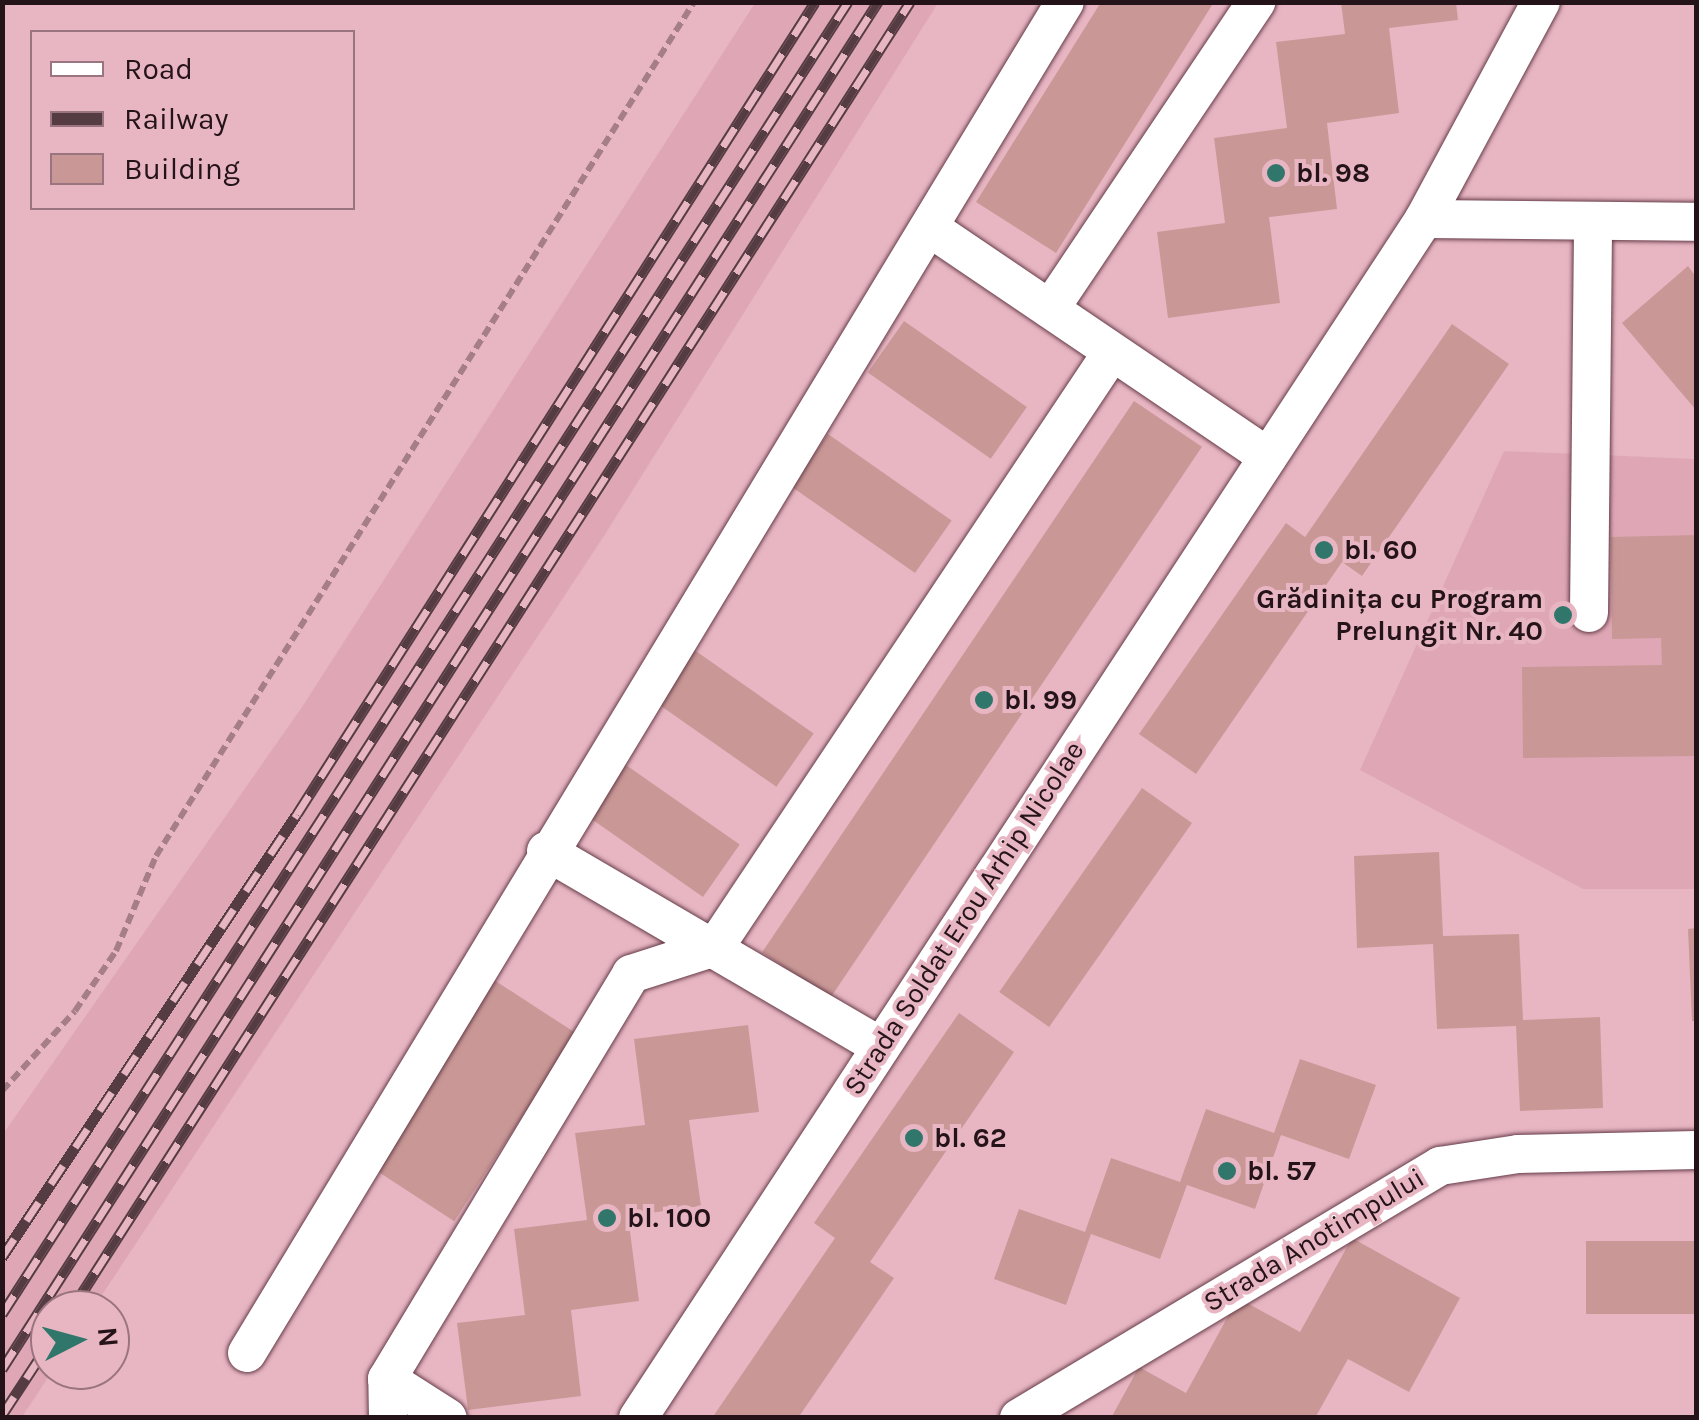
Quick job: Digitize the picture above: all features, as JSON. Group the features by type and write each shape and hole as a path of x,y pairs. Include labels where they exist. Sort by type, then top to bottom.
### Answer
{"street":[{"path":"247,1353 546,851 1066,2"},
{"path":"1050,309 1256,2"},
{"name":"Strada Soldat Erou Arhip Nicolae","path":"638,1418 1424,219 1540,2"},
{"path":"1424,219 1696,222"},
{"path":"1589,612 1592,222"},
{"path":"930,228 1268,457"},
{"path":"388,1418 387,1380 631,974 716,947 1112,352"},
{"path":"546,851 880,1046"},
{"name":"Strada Anotimpului","path":"1019,1418 1440,1166 1518,1154 1696,1150"},
{"path":"387,1380 448,1418"}],"path":[{"path":"2,1091 76,1011 116,951 166,839 694,2"}],"shaded area":[{"path":"755,3 938,3 604,536 105,1290 30,1290 30,1390 40,1390 22,1417 3,1417 3,1134 302,707"},
{"name":"Grădinița cu Program Prelungit Nr. 40","path":"1504,451 1696,459 1696,889 1583,889 1360,770"}],"building":[{"path":"1101,2 1214,2 1056,253 976,202"},
{"name":"bl. 98","path":"1341,2 1456,2 1458,20 1389,28 1399,113 1327,123 1337,209 1269,217 1280,303 1168,318 1157,232 1225,223 1214,138 1287,128 1276,42 1345,34"},
{"path":"1688,266 1696,277 1696,410 1622,323"},
{"path":"904,321 1027,407 991,459 868,373"},
{"name":"bl. 60","path":"1452,324 1509,364 1362,576 1342,562 1196,774 1139,734 1286,523 1305,537"},
{"name":"bl. 99","path":"1134,401 1202,447 830,998 762,952"},
{"path":"828,434 952,521 915,573 791,486"},
{"name":"Grădinița cu Program Prelungit Nr. 40","path":"1696,535 1696,756 1523,758 1522,667 1662,665 1661,638 1612,639 1611,537"},
{"path":"690,647 814,734 776,787 653,700"},
{"path":"616,758 740,845 703,897 579,810"},
{"path":"1142,788 1192,823 1049,1027 999,992"},
{"path":"1439,852 1443,936 1519,934 1523,1020 1600,1017 1603,1108 1520,1111 1516,1026 1437,1029 1433,944 1357,948 1354,856"},
{"path":"1696,928 1696,1021 1692,1021 1688,929"},
{"path":"494,980 576,1033 454,1221 372,1168"},
{"name":"bl. 62","path":"959,1013 1014,1052 870,1262 894,1278 798,1418 712,1418 835,1238 814,1223"},
{"name":"bl. 100","path":"748,1025 759,1112 689,1120 701,1206 628,1216 639,1301 571,1310 581,1396 468,1410 457,1323 525,1315 514,1229 587,1220 575,1133 645,1125 634,1039"},
{"name":"bl. 57","path":"1300,1059 1376,1085 1349,1159 1281,1135 1255,1209 1187,1185 1160,1259 1091,1234 1066,1305 994,1279 1019,1209 1085,1232 1111,1158 1180,1182 1206,1109 1274,1133"},
{"path":"1352,1238 1460,1298 1409,1392 1348,1359 1315,1418 1111,1418 1139,1367 1186,1393 1238,1298 1300,1332"},
{"path":"1586,1241 1696,1241 1696,1314 1586,1314"}],"railway":[{"path":"2,1257 297,814 815,2"},
{"path":"2,1314 848,2"},
{"path":"2,1369 878,2"},
{"path":"84,1290 910,2"},
{"path":"2,1415 30,1372"}],"place":[{"name":"bl. 98","path":"1276,173"},
{"name":"bl. 60","path":"1324,550"},
{"name":"Grădinița cu Program Prelungit Nr. 40","path":"1563,615"},
{"name":"bl. 99","path":"984,700"},
{"name":"bl. 62","path":"914,1138"},
{"name":"bl. 57","path":"1227,1171"},
{"name":"bl. 100","path":"607,1218"}]}
